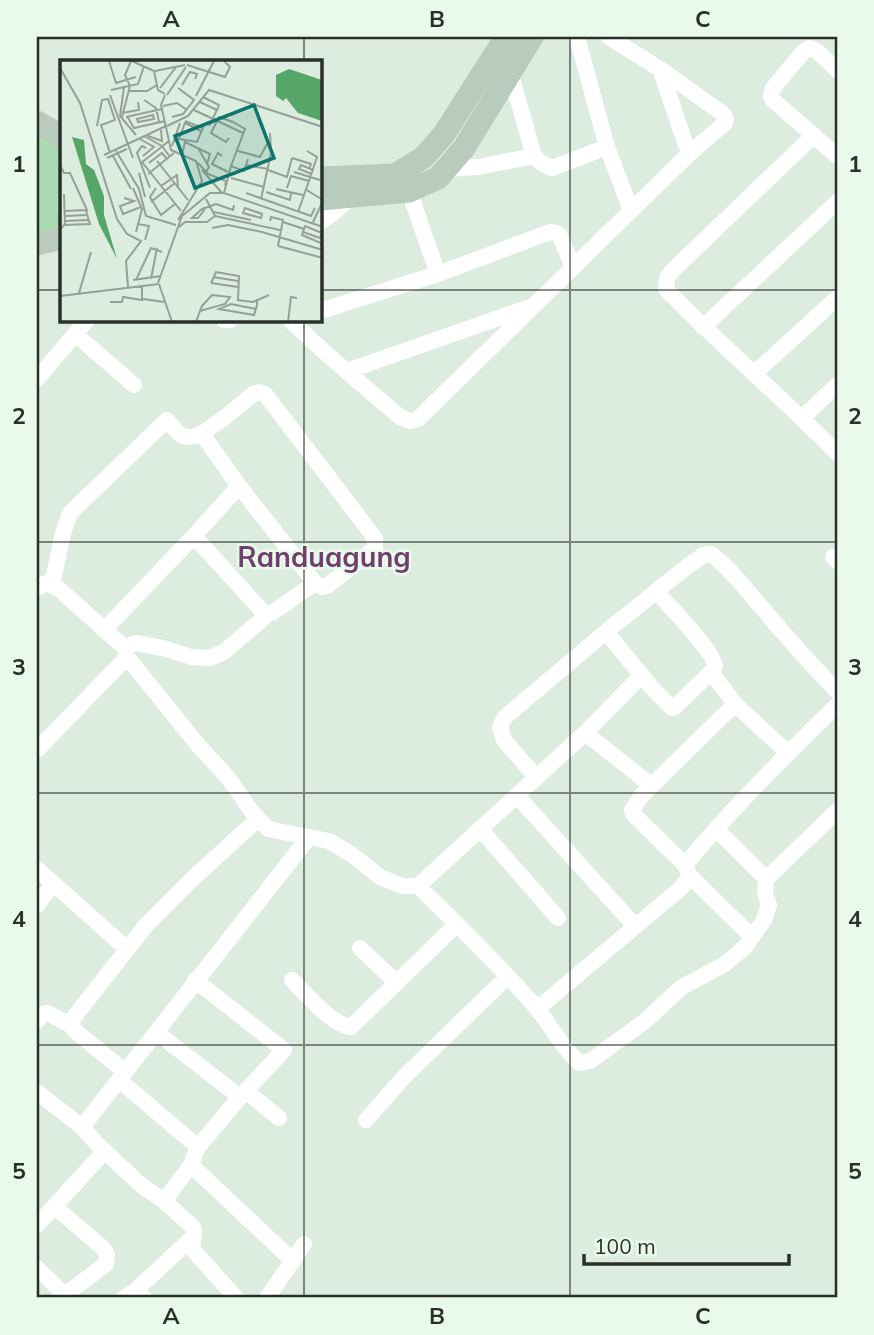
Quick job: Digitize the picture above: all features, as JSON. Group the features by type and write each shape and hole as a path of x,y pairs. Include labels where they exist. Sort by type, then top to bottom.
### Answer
{"main road":[{"path":"322,178 395,175 424,157 443,134 506,37"},
{"path":"322,199 409,191 438,178 464,148 532,37"},
{"path":"37,122 60,135"},
{"path":"37,244 60,238"}],"street":[{"path":"577,37 607,147 631,211"},
{"path":"290,322 400,417 410,421 418,419 689,154 725,123 723,114 609,37"},
{"path":"837,70 810,48 804,51 773,89 771,96 837,156"},
{"path":"660,69 689,154"},
{"path":"510,72 534,156 543,164 552,168 607,147"},
{"path":"813,136 667,278 666,289 837,453"},
{"path":"448,169 478,167 534,156"},
{"path":"409,191 438,274"},
{"path":"322,221 351,197"},
{"path":"703,327 837,202"},
{"path":"322,310 438,274 550,232 560,236 573,267"},
{"path":"754,374 837,298"},
{"path":"347,371 532,306"},
{"path":"37,379 85,322"},
{"path":"75,334 134,385"},
{"path":"803,418 837,385"},
{"path":"202,434 315,583 322,587 327,586 374,548 375,539 265,394 259,392 202,434 191,438 178,433 167,420 70,513 44,587 59,589 126,653 268,829 329,841 380,877 402,886 418,886 585,733 642,675"},
{"path":"104,630 239,486"},
{"path":"194,536 263,612 268,614"},
{"path":"536,777 504,740 500,727 505,717 656,591 704,555 711,554 738,581 837,691"},
{"path":"37,750 135,643 191,657 209,658 224,652 268,614 315,583"},
{"path":"606,632 672,708 675,707 715,666 700,641 656,591"},
{"path":"710,672 735,704 788,753"},
{"path":"735,704 642,795 632,810 751,936"},
{"path":"537,1009 681,888 687,871 716,829 837,705"},
{"path":"585,733 652,785"},
{"path":"517,796 635,926"},
{"path":"418,886 537,1009 566,1051 579,1063 590,1061 643,1022 682,987 724,964 745,947 764,920 769,905 765,893 766,879 837,811"},
{"path":"72,1026 79,1009 147,924 258,819"},
{"path":"716,829 766,879"},
{"path":"481,830 558,918"},
{"path":"82,1127 309,837"},
{"path":"37,870 127,949"},
{"path":"37,905 53,884"},
{"path":"292,980 341,1025 351,1027 457,924"},
{"path":"360,948 397,983"},
{"path":"366,1120 405,1076 507,977"},
{"path":"164,1201 191,1165 198,1147 284,1050 195,980"},
{"path":"37,1021 42,1014 48,1013 72,1026 198,1147"},
{"path":"156,1032 279,1118"},
{"path":"37,1092 82,1127 142,1186 193,1227 192,1249 236,1298"},
{"path":"37,1225 105,1152"},
{"path":"191,1165 293,1261"},
{"path":"37,1268 67,1297 106,1264 107,1255 103,1248 55,1207"},
{"path":"134,1296 193,1237"},
{"path":"267,1298 304,1244"}],"green space":[{"path":"37,133 60,145 60,230 37,235"}],"district":[{"name":"Randuagung","path":"324,557"}]}
